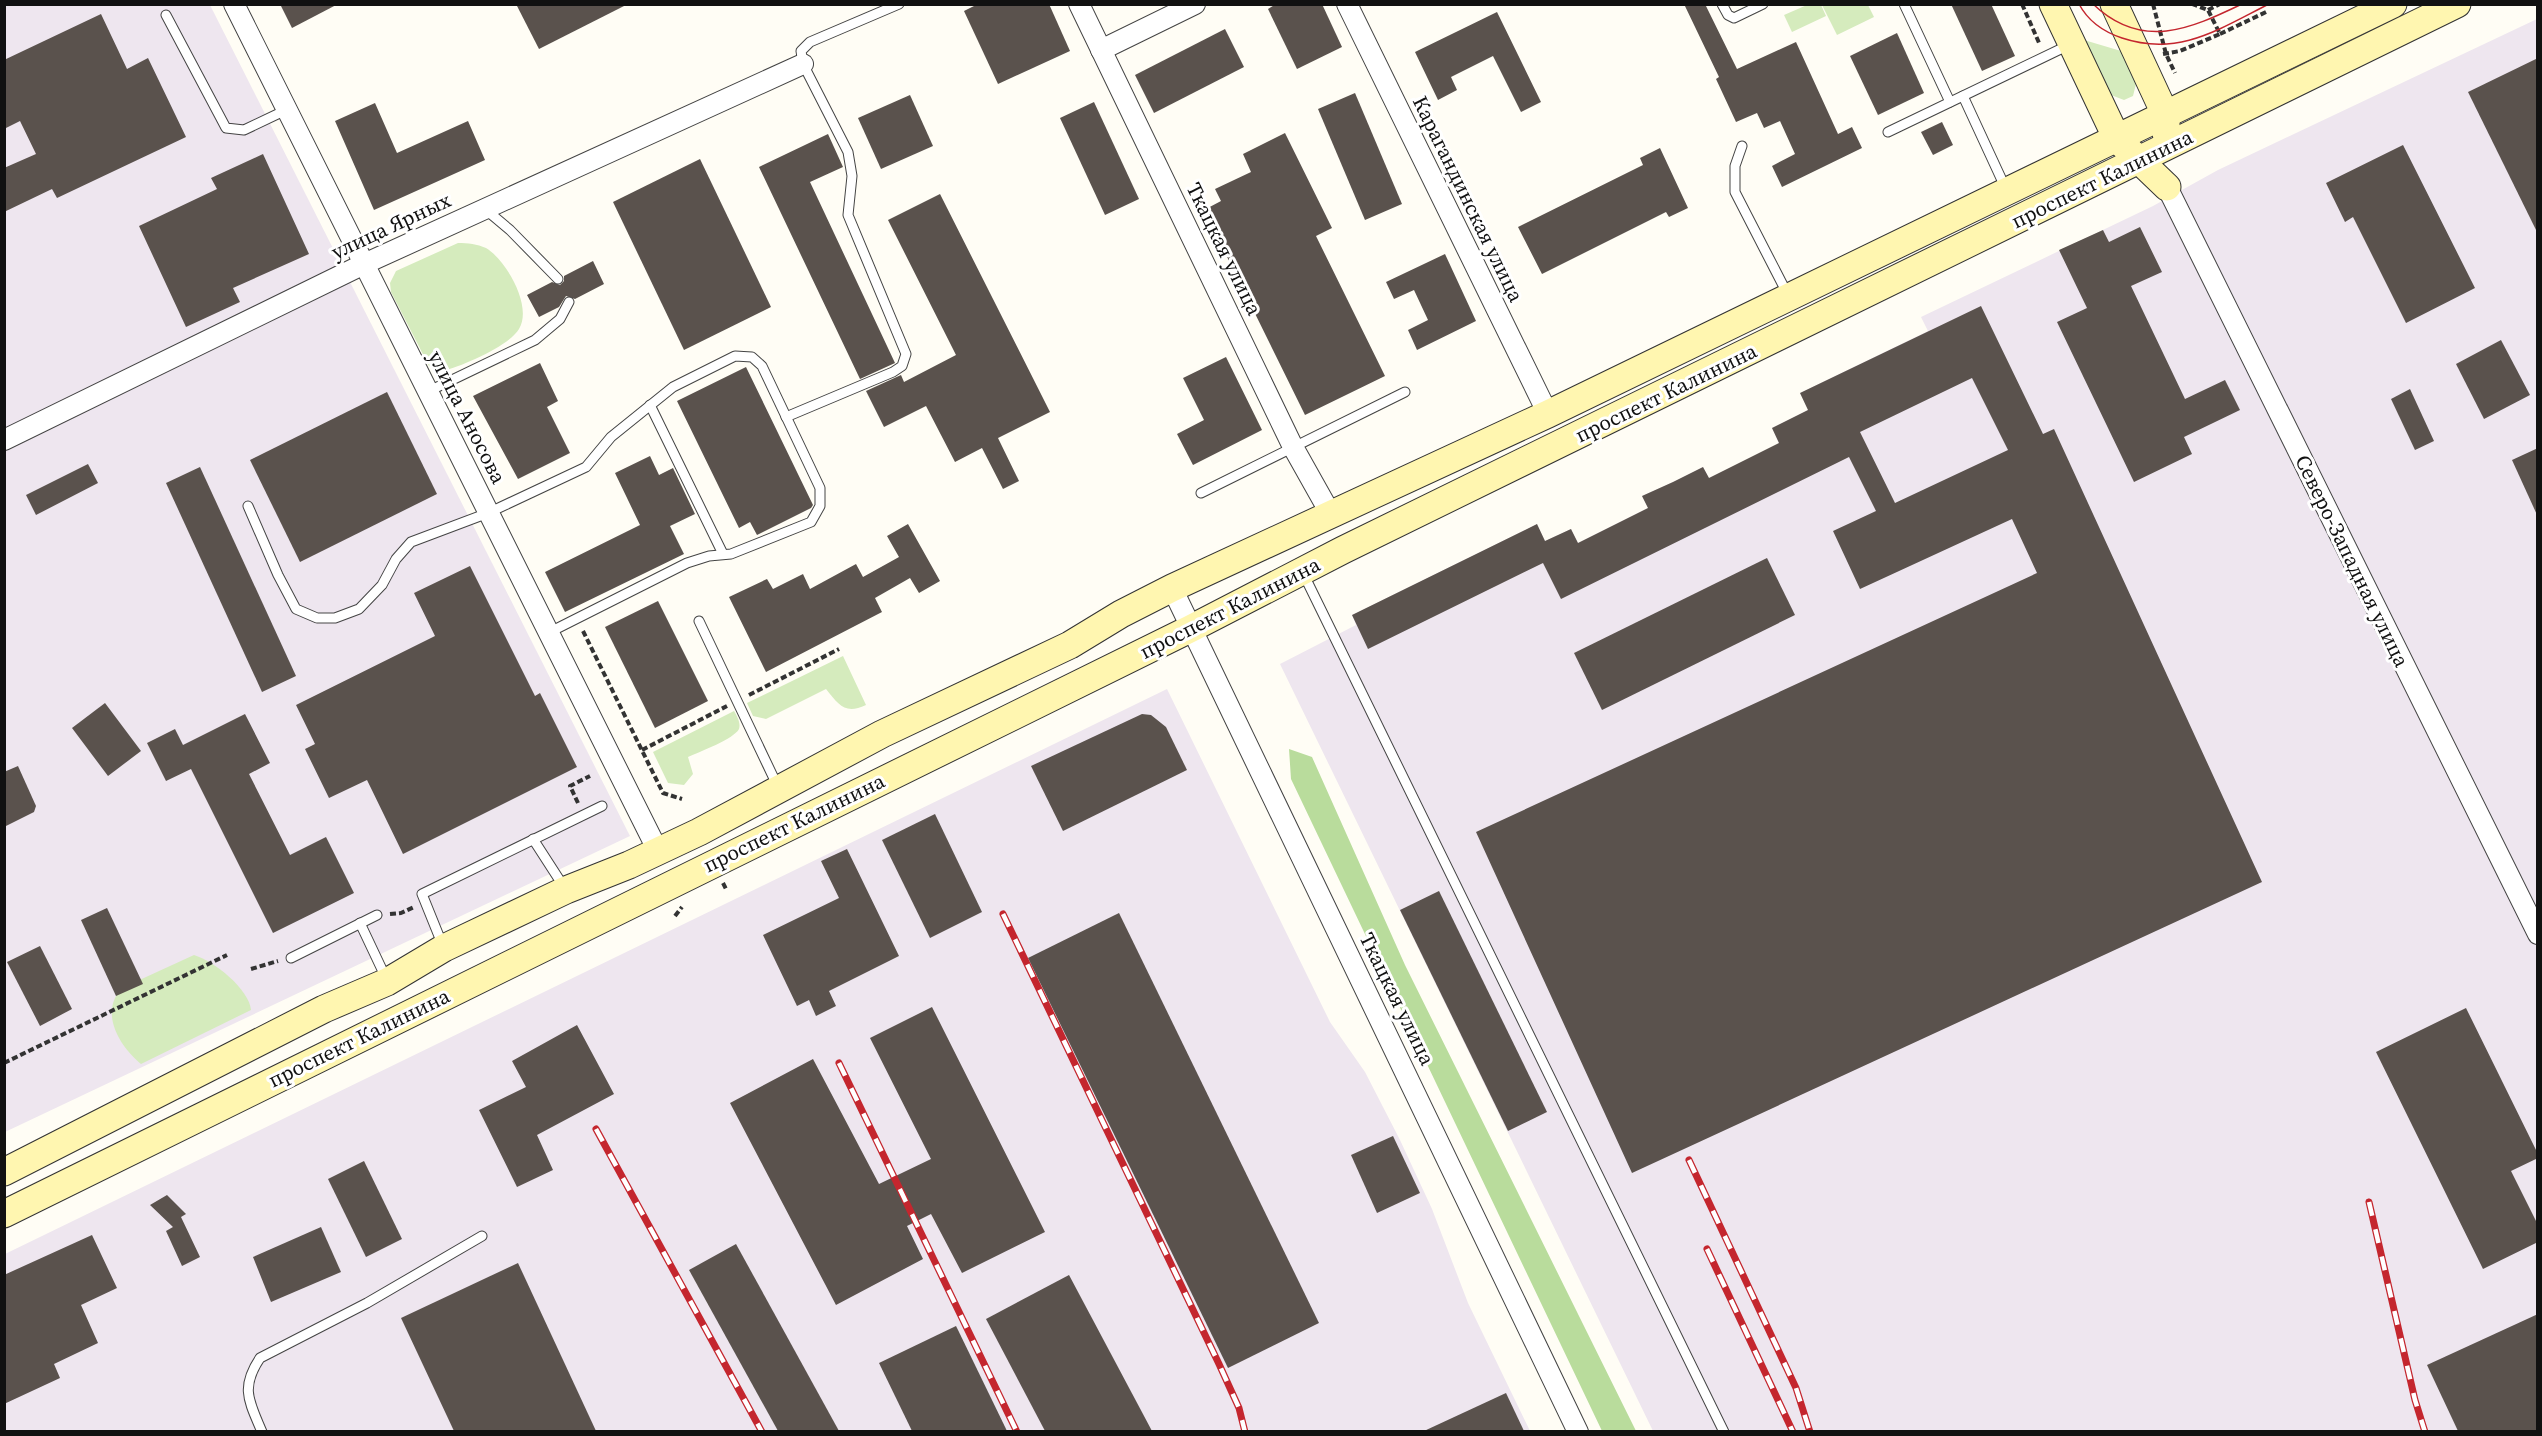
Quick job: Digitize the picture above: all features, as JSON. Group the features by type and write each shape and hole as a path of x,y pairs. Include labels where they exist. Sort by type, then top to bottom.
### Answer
{"main road":[{"path":"2053,4 2117,139 2167,187"},
{"path":"2114,4 2166,116 2167,187"},
{"name":"проспект Калинина","path":"4,1172 324,1009 387,982 444,948 566,890 658,851 778,788 1070,645 1121,614 1172,588 1548,414 2393,4"},
{"name":"проспект Калинина","path":"4,1214 1190,629 1343,550 2457,4"},
{"path":"1330,513 1343,550"},
{"path":"658,851 672,883"}],"street":[{"name":"улица Аносова","path":"234,4 658,851"},
{"name":"Ткацкая улица","path":"1079,4 1293,447 1330,513"},
{"path":"1101,50 1195,4"},
{"name":"Карагандинская улица","path":"1347,4 1548,414"},
{"name":"улица Ярных","path":"4,440 364,264 803,64"},
{"name":"Северо-Западная улица","path":"2167,187 2538,934"},
{"name":"Ткацкая улица","path":"1172,588 1578,1431"}],"lane":[{"path":"786,417 893,372 902,366 906,354 848,215 852,176 848,152 803,64 801,51 810,42 899,4"},
{"path":"1722,4 1728,15 1734,18 1763,4"},
{"path":"1904,4 1950,102"},
{"path":"166,15 226,128 244,130 286,110"},
{"path":"1888,132 2071,44"},
{"path":"1963,96 2008,192"},
{"path":"1742,146 1735,166 1736,192 1789,298"},
{"path":"484,209 510,230 558,279"},
{"path":"427,392 535,340 560,319 569,302"},
{"path":"248,506 278,575 296,609 317,618 335,618 359,609 382,585 396,559 411,542 488,513 586,467 610,437 673,387 735,356 752,357 762,366 820,488 820,506 811,522 723,554 687,563 548,633"},
{"path":"1201,493 1406,392"},
{"path":"650,405 723,554"},
{"path":"1302,571 1336,636 1724,1431"},
{"path":"699,621 778,788"},
{"path":"444,948 422,894 602,806"},
{"path":"533,839 566,890"},
{"path":"291,958 377,915"},
{"path":"360,923 387,982"},
{"path":"262,1431 246,1396 250,1373 260,1358 367,1303 482,1236"}],"path":[{"path":"2022,4 2046,56"},
{"path":"2153,4 2166,54 2175,73"},
{"path":"2192,4 2208,10 2220,34"},
{"path":"2208,10 2220,4"},
{"path":"2166,54 2180,51 2266,12"},
{"path":"577,618 663,793 681,799"},
{"path":"584,815 570,786 590,776"},
{"path":"377,915 401,913 425,901"},
{"path":"4,1063 227,955"},
{"path":"251,969 291,958"}],"shaded area":[{"path":"4,5 210,5 630,836 5,1132"},
{"path":"2537,19 2537,1431 1653,1431 1280,664 1356,625 1352,615 1537,524 1545,541 1571,529 1578,543 1648,508 1642,496 1703,467 1709,478 1779,444 1772,428 1808,410 1800,393 1928,331 1921,317 2153,206 2218,170"},
{"path":"1167,689 1330,1022 1365,1072 1400,1140 1432,1209 1468,1303 1530,1431 5,1432 5,1254"}],"green space":[{"path":"1807,5 1821,5 1826,16 1792,32 1784,15"},
{"path":"1822,5 1868,5 1874,17 1837,35"},
{"path":"2084,40 2121,51 2136,84 2133,96 2124,100 2111,95"},
{"path":"458,243 486,248 502,262 520,296 523,308 522,319 519,329 506,342 473,360 443,371 429,366 391,292 390,283 396,271"},
{"path":"843,656 866,705 853,709 843,707 826,689 766,719 753,716 747,703"},
{"path":"734,711 739,724 736,733 688,757 693,774 684,785 668,783 653,752"},
{"path":"1289,749 1312,757 1405,965 1636,1431 1602,1431 1291,779"},
{"path":"194,955 211,963 229,977 244,993 251,1010 141,1064 126,1048 115,1028 112,1007 115,997 122,988"}],"building":[{"path":"280,4 338,4 292,28"},
{"path":"516,4 628,4 539,49"},
{"path":"978,4 1049,4 1070,51 998,84 964,11"},
{"path":"1276,4 1322,4 1342,47 1297,69 1268,9"},
{"path":"1684,4 1705,4 1737,69 1796,42 1838,134 1852,127 1862,148 1782,187 1772,166 1795,154 1780,121 1764,128 1757,113 1736,122 1716,79 1719,77"},
{"path":"1951,4 1991,4 2015,56 1982,71"},
{"path":"1497,12 1541,102 1521,112 1493,56 1451,77 1457,90 1438,100 1415,52"},
{"path":"101,14 127,69 148,58 186,137 57,198 52,189 4,212 4,168 36,154 20,121 4,129 4,60"},
{"path":"1225,29 1244,67 1154,113 1135,75"},
{"path":"1897,33 1924,93 1878,115 1850,56"},
{"path":"2538,58 2538,234 2468,92"},
{"path":"1355,93 1402,204 1365,220 1318,109"},
{"path":"910,95 933,146 881,169 858,118"},
{"path":"1094,102 1139,199 1105,215 1060,118"},
{"path":"375,103 397,153 468,121 485,160 374,210 335,121"},
{"path":"1942,122 1953,145 1933,155 1921,132"},
{"path":"1285,133 1332,228 1316,236 1385,376 1305,415 1204,210 1221,201 1215,189 1251,172 1243,154"},
{"path":"828,134 843,167 810,182 895,363 860,379 759,167"},
{"path":"2403,145 2475,288 2406,323 2353,217 2345,222 2326,183"},
{"path":"1660,148 1688,208 1669,217 1666,212 1542,274 1518,227 1643,165 1640,158"},
{"path":"263,154 309,254 233,288 240,302 186,327 139,226 217,189 211,178"},
{"path":"700,159 771,307 684,350 613,202"},
{"path":"940,194 1050,412 998,438 1019,481 1003,489 982,448 955,462 926,406 884,427 866,391 901,375 904,382 956,355 888,220"},
{"path":"2140,227 2162,272 2131,286 2185,399 2225,380 2240,410 2184,437 2192,454 2134,482 2057,322 2087,308 2059,250 2103,230 2109,242"},
{"path":"1445,254 1476,321 1417,350 1408,330 1428,320 1414,290 1394,299 1386,282"},
{"path":"593,261 604,284 575,299 566,296 559,307 539,317 527,295 552,282 560,285 564,281 564,276"},
{"path":"1981,306 2043,434 2054,429 2262,882 1632,1173 1476,832 2037,573 2012,519 1860,589 1833,531 1876,511 1849,457 1561,599 1543,563 1368,649 1352,615 1537,524 1545,541 1571,529 1578,543 1648,508 1642,496 1703,467 1709,478 1779,443 1772,428 1808,410 1800,393","holes":["1972,378 2008,450 1895,503 1860,432"]},
{"path":"2501,340 2530,395 2484,419 2456,364"},
{"path":"1226,357 1262,430 1193,465 1177,434 1204,420 1183,378"},
{"path":"540,363 558,401 547,407 570,453 518,479 473,396"},
{"path":"746,367 813,505 757,535 750,522 739,528 677,401"},
{"path":"2410,389 2434,441 2415,450 2391,399"},
{"path":"387,392 437,494 300,562 250,460"},
{"path":"2538,448 2538,517 2512,460"},
{"path":"650,456 659,475 673,468 695,514 670,526 684,554 565,612 545,572 640,525 615,473"},
{"path":"88,464 98,483 36,515 26,495"},
{"path":"200,467 296,676 262,692 166,483"},
{"path":"908,524 940,581 919,593 910,578 875,598 882,612 766,672 729,597 767,579 773,589 803,574 810,589 856,564 863,577 899,557 887,536"},
{"path":"1767,558 1795,615 1602,710 1574,653"},
{"path":"470,566 535,696 540,693 577,767 403,854 367,780 329,798 305,749 315,744 296,705 435,636 414,593"},
{"path":"658,601 708,701 655,728 605,627"},
{"path":"105,703 141,751 108,776 72,728"},
{"path":"245,714 270,763 249,774 290,855 326,837 354,893 273,933 191,769 166,781 147,743 175,729 183,745"},
{"path":"1142,714 1151,715 1166,727 1187,770 1063,831 1031,766"},
{"path":"18,766 36,806 34,812 4,827 4,772"},
{"path":"935,814 982,912 930,938 882,840"},
{"path":"847,849 899,956 829,991 836,1006 816,1016 809,1000 797,1006 763,935 839,898 821,861"},
{"path":"1439,891 1547,1112 1508,1131 1400,910"},
{"path":"107,908 143,984 116,996 81,920"},
{"path":"1119,913 1319,1323 1228,1368 1028,958"},
{"path":"40,946 72,1009 40,1026 7,962"},
{"path":"932,1007 1045,1232 962,1273 931,1214 907,1226 923,1259 836,1305 730,1103 813,1059 879,1184 931,1159 870,1038"},
{"path":"2466,1008 2538,1154 2538,1158 2511,1171 2538,1225 2538,1242 2483,1269 2376,1052"},
{"path":"577,1025 614,1094 537,1135 553,1170 517,1187 479,1110 526,1087 512,1061"},
{"path":"1393,1136 1420,1193 1377,1213 1351,1155"},
{"path":"364,1161 402,1239 366,1257 328,1179"},
{"path":"167,1195 186,1214 181,1217 200,1257 182,1266 166,1231 173,1227 150,1205"},
{"path":"321,1227 341,1272 271,1302 253,1257"},
{"path":"92,1235 117,1288 81,1305 98,1343 54,1364 60,1378 4,1404 4,1275"},
{"path":"736,1244 839,1431 778,1431 689,1270"},
{"path":"518,1263 596,1431 454,1431 401,1318"},
{"path":"1069,1275 1152,1431 1045,1431 986,1319"},
{"path":"2538,1314 2538,1431 2458,1431 2427,1365"},
{"path":"956,1326 1007,1431 912,1431 879,1363"},
{"path":"1506,1393 1524,1431 1424,1431"}],"tram line":[{"path":"2079,4 2092,21 2109,33 2143,43 2162,44 2198,38 2269,4"},
{"path":"2093,4 2111,19 2148,31 2166,31 2185,27 2242,4"}],"railway":[{"path":"1003,914 1219,1364 1239,1408 1245,1432"},
{"path":"839,1063 1017,1432"},
{"path":"596,1129 762,1432"},
{"path":"1689,1160 1796,1388 1810,1432"},
{"path":"2369,1202 2415,1400 2425,1432"},
{"path":"1707,1249 1793,1432"}]}
